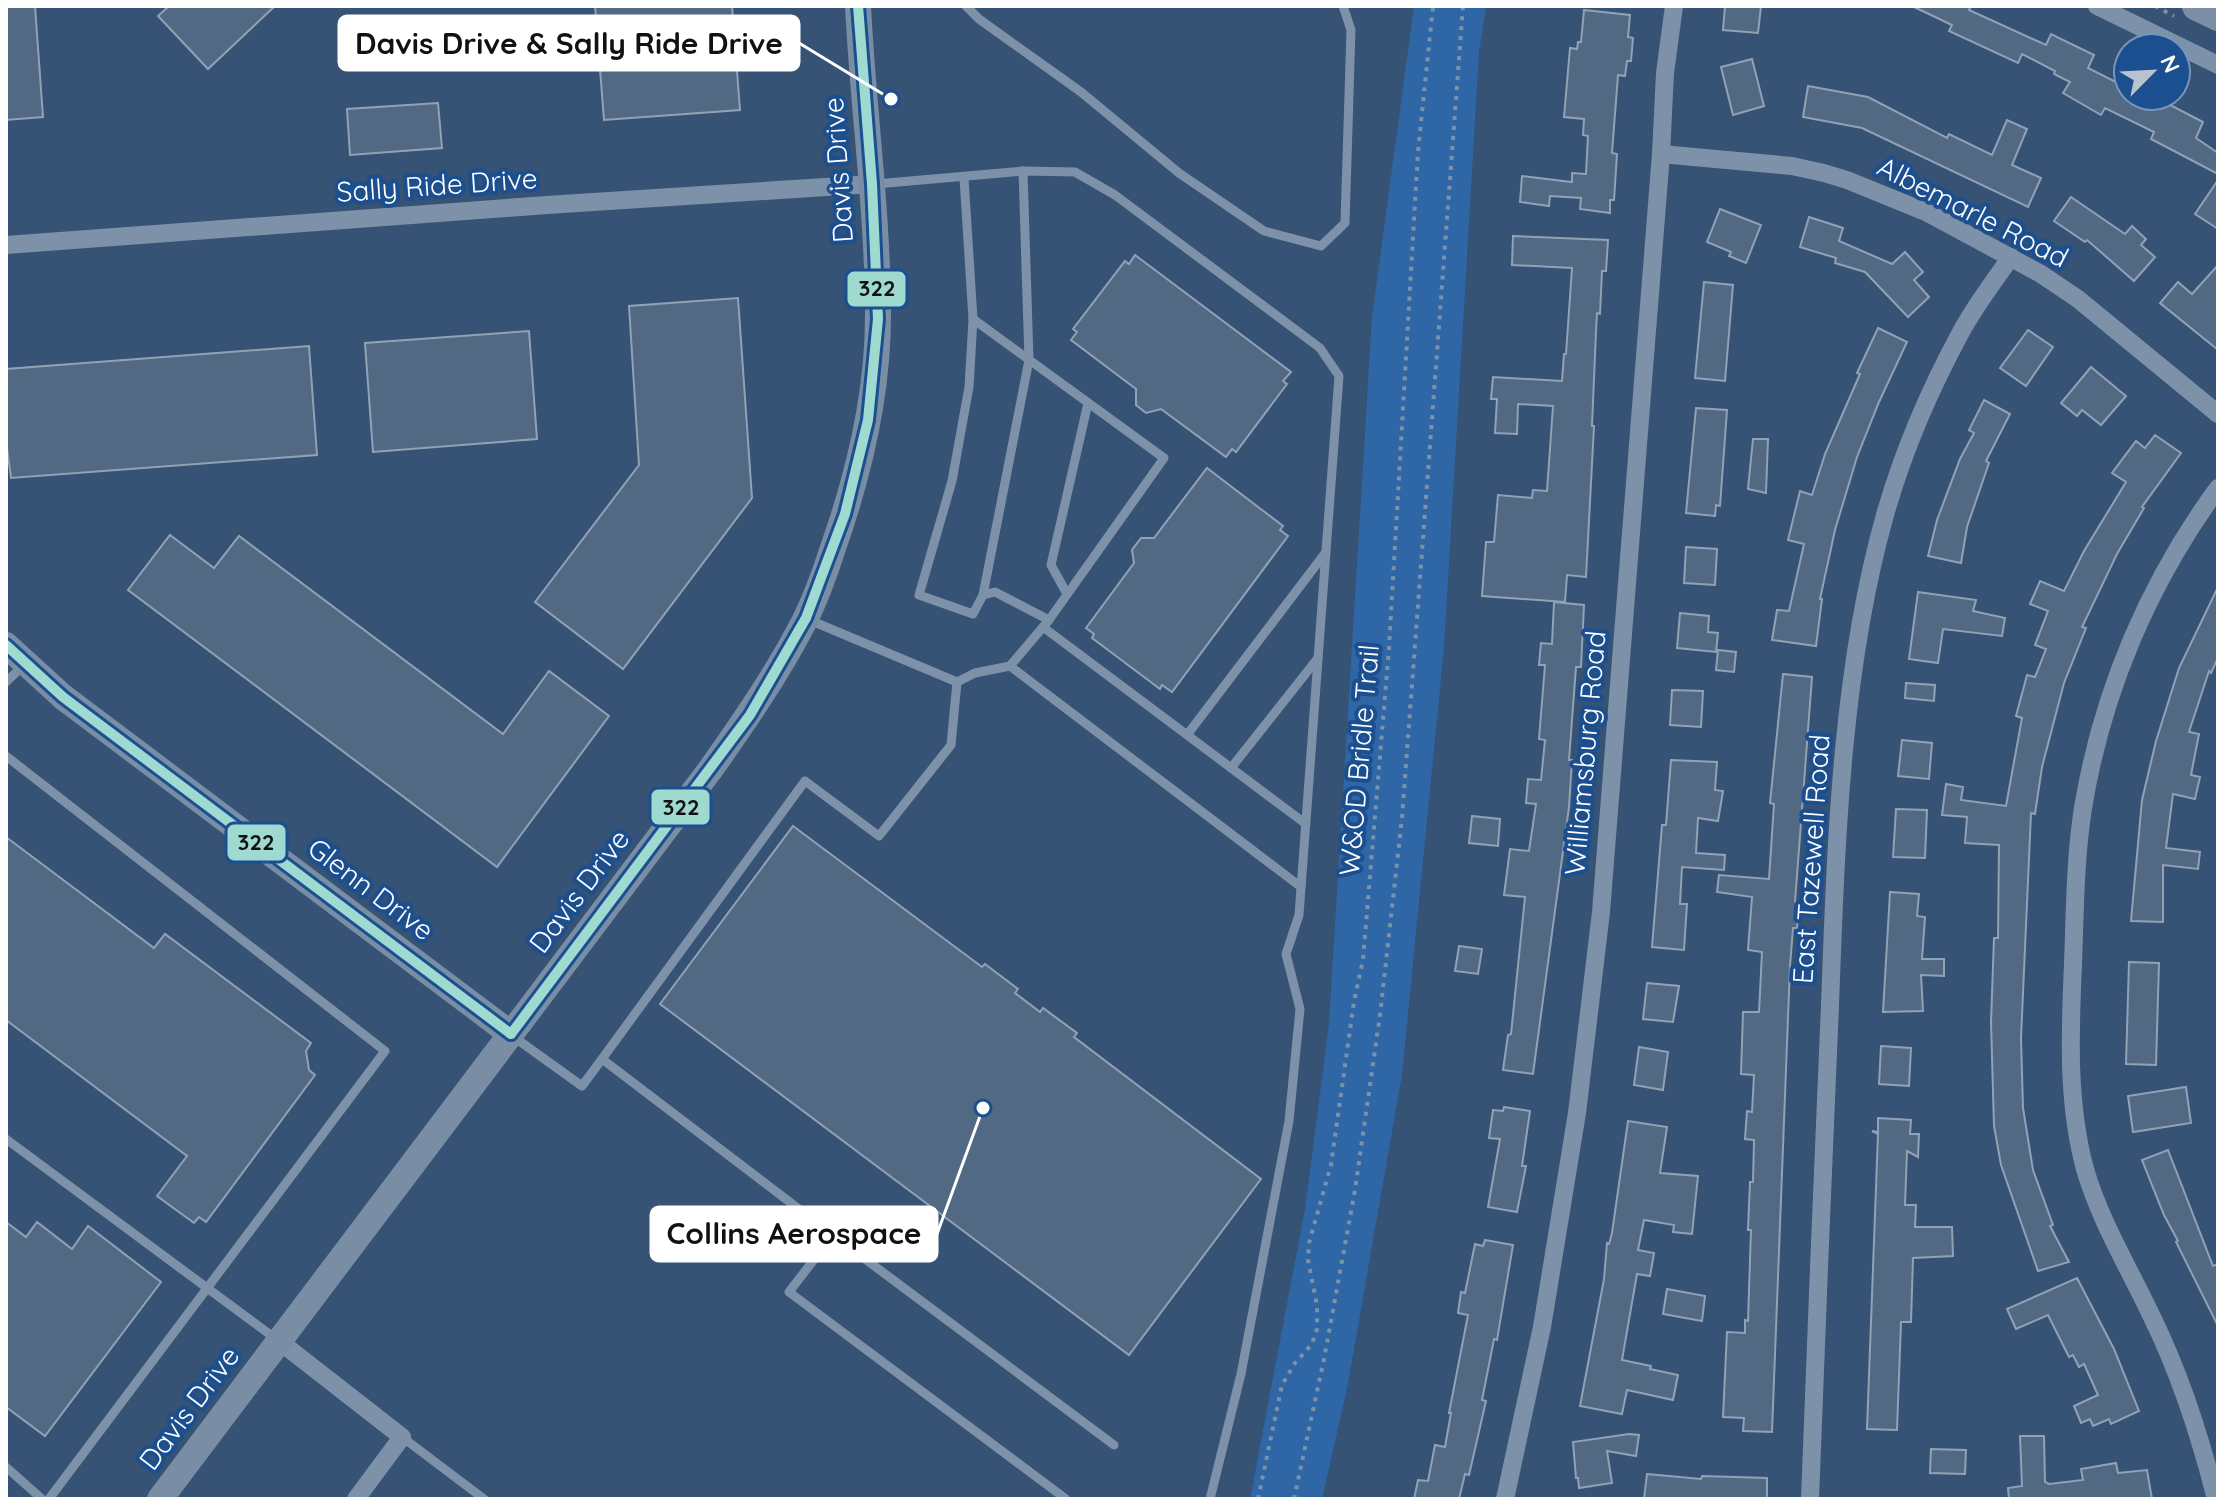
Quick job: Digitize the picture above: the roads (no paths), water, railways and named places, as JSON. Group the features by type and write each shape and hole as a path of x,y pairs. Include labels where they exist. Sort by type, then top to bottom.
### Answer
{"main road":[{"path":"2197,6 2218,16"}],"street":[{"name":"Davis Drive","path":"160,1499 750,715 806,618 845,514 868,420 878,319 872,184 858,6"},
{"name":"Williamsburg Road","path":"1505,1499 1542,1327 1577,1113 1599,927 1665,73 1674,6"},
{"path":"2097,6 2218,65"},
{"name":"Albemarle Road","path":"1661,154 1792,166 1847,180 1928,213 2011,257 2078,299 2218,414"},
{"name":"Sally Ride Drive","path":"6,245 872,184"},
{"name":"East Tazewell Road","path":"1810,1499 1834,900 1858,638 1886,512 1919,421 1962,329 2011,257"},
{"path":"2216,1499 2187,1397 2152,1317 2113,1241 2085,1167 2072,1101 2071,1007 2077,868 2083,811 2108,701 2129,643 2157,585 2218,488"},
{"name":"Glenn Drive","path":"6,645 63,697 511,1034"},
{"path":"279,1341 402,1437 356,1499"}],"lane":[{"path":"966,6 979,19 1081,92 1179,173 1264,231 1321,246 1345,223 1351,30 1343,6"},
{"path":"872,184 1023,171 1075,172 1115,195 1320,348 1339,376 1299,915 1286,954 1300,1009 1289,1121 1241,1374 1210,1499"},
{"path":"964,178 973,319 969,387 952,481 919,595 973,614 983,595 1029,360 1023,171"},
{"path":"806,618 957,682 975,673 1010,666 1046,623 1164,458 973,319"},
{"path":"1067,594 1051,565 1088,403"},
{"path":"1187,735 1326,552"},
{"path":"983,595 995,592 1046,623 1306,824"},
{"path":"1231,768 1318,658"},
{"path":"6,682 25,664"},
{"path":"1010,666 1301,887"},
{"path":"511,1034 582,1086 805,781 879,836 951,745 957,682"},
{"path":"6,756 385,1051 49,1499"},
{"path":"602,1059 1114,1445"},
{"path":"6,1139 279,1341"},
{"path":"833,1235 789,1292 1066,1499"},
{"path":"402,1437 484,1499"},
{"path":"6,1467 42,1499"}],"place":[{"name":"Davis Drive & Sally Ride Drive","path":"891,99"},
{"name":"Collins Aerospace","path":"983,1108"}]}
